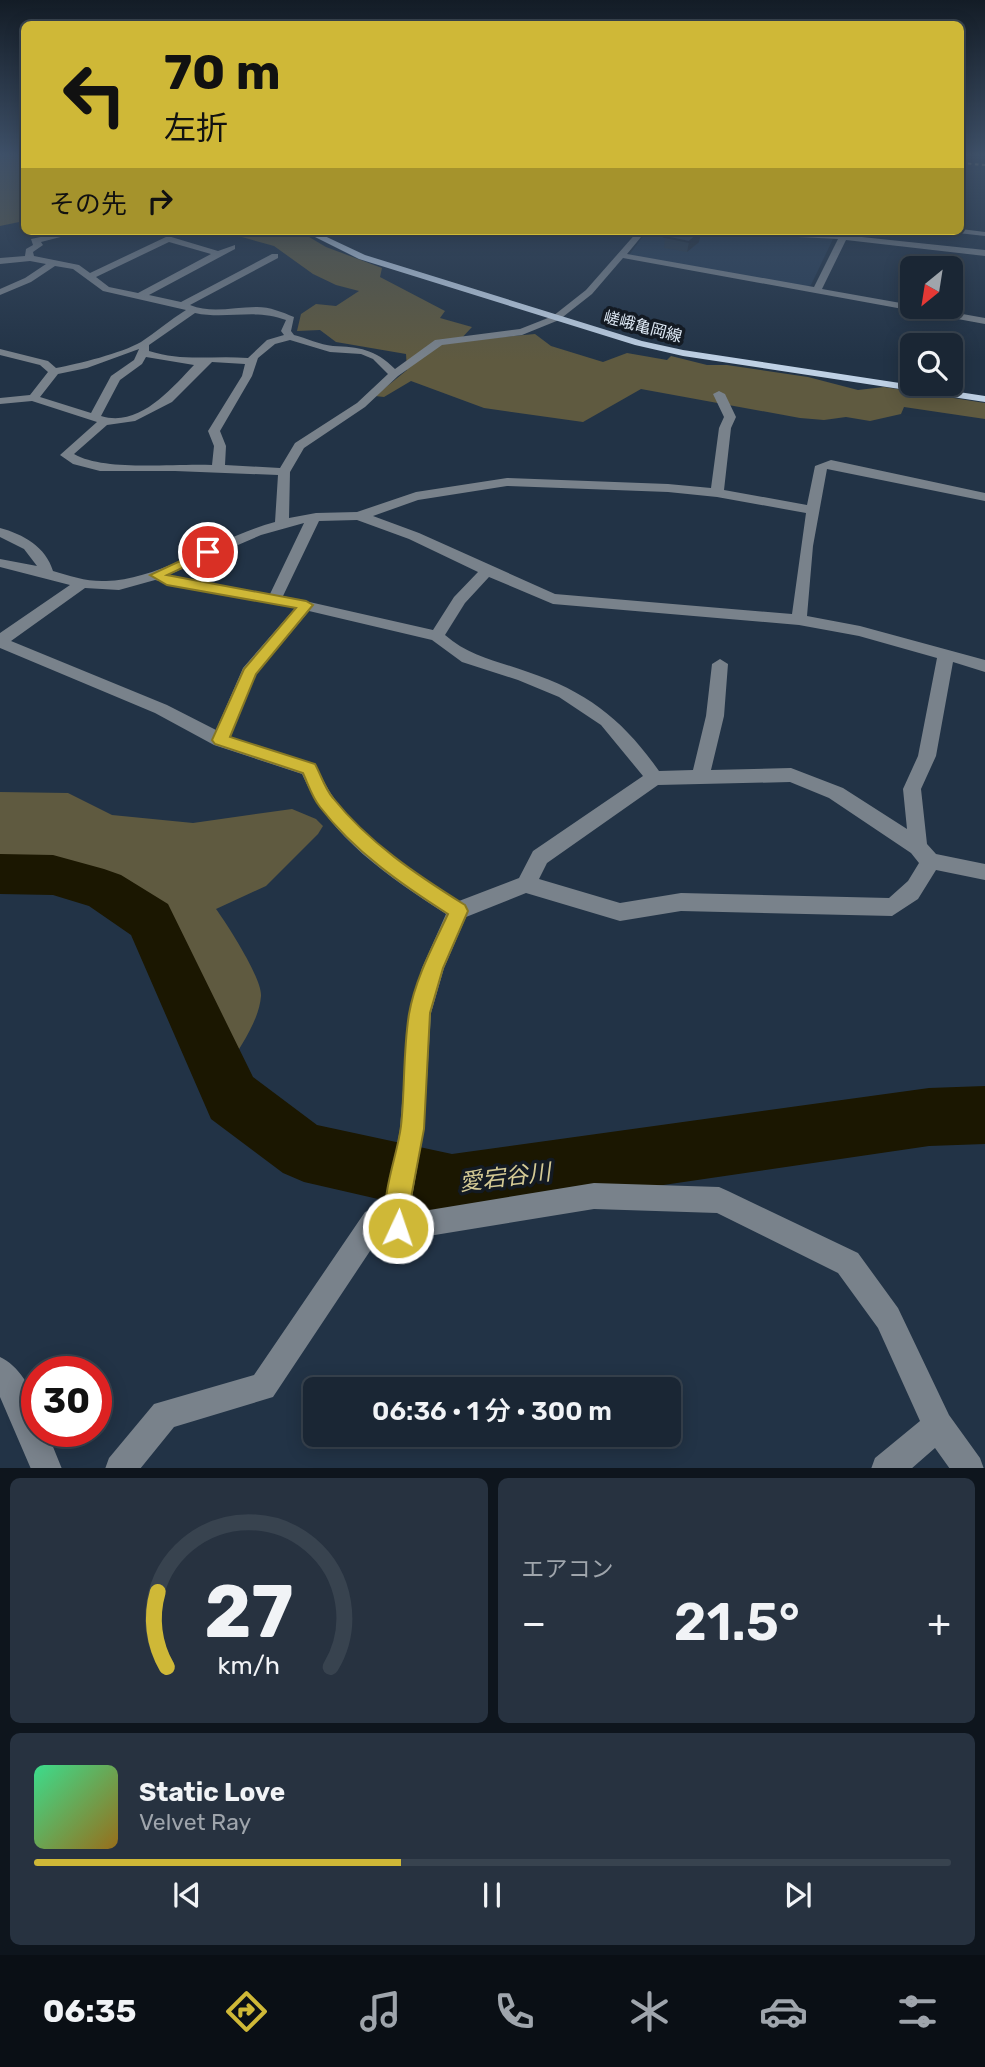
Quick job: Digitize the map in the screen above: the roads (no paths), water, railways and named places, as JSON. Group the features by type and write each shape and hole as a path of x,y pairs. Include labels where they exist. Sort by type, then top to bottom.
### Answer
{"main road":[{"name":"嵯峨亀岡線","path":"315,235 362,257 556,318 683,353 985,399"}],"street":[{"path":"964,231 985,234"},
{"path":"30,258 29,251 38,245 34,240 60,235"},
{"path":"282,523 284,472 299,446 361,405 394,374 439,342 522,332 556,318 589,292 638,235"},
{"path":"800,235 844,237 985,253"},
{"path":"817,290 844,237"},
{"path":"88,278 168,239 219,254"},
{"path":"138,296 233,247"},
{"path":"621,255 985,321"},
{"path":"275,256 188,307 153,335 138,362 115,379 100,419 66,455 77,462 109,470 159,467 284,472"},
{"path":"0,261 30,258 76,267 106,289 224,314 269,311 291,320 286,331 289,337"},
{"path":"0,292 28,280 53,263"},
{"path":"218,469 220,446 214,431 247,376 251,361 261,349 289,337 330,349 364,351 394,374"},
{"path":"33,398 54,372 144,348 202,363"},
{"path":"0,352 34,359 54,372"},
{"path":"0,401 33,398 110,423 130,420 173,395 202,363 211,359 251,361"},
{"path":"717,493 725,428 730,416 719,394"},
{"path":"799,620 812,510 821,466 831,464 985,497"},
{"path":"0,563 32,568 96,587 117,586 156,575 233,540 282,523 359,516 416,496 507,482 629,486 717,493 812,510"},
{"path":"359,516 443,548 524,590 553,599 799,620 860,631 985,666"},
{"path":"274,600 313,519"},
{"path":"0,532 27,544 44,562 46,573"},
{"path":"437,636 458,600 486,572"},
{"path":"156,575 167,580 306,605 437,636 453,652 473,661 524,676 589,706 637,751 654,778"},
{"path":"0,641 82,584"},
{"path":"220,740 249,673 306,605"},
{"path":"0,641 162,709 220,740 309,769 324,801 363,842 407,878 458,911"},
{"path":"398,1215 412,1129 420,1013 433,968 458,911 497,893 526,884 620,912 681,902 892,906 907,899 920,882 924,854 912,789 927,756 946,654"},
{"path":"700,778 715,716 720,664"},
{"path":"526,884 540,857 654,778 792,775 836,793 924,854 985,872"},
{"path":"120,1468 165,1415 263,1387 374,1221 398,1215 594,1196 719,1200 848,1264 888,1318 937,1426 969,1468"},
{"path":"0,1372 16,1394 47,1468"},
{"path":"886,1468 937,1426"}],"waterway":[{"name":"愛宕谷川","path":"0,874 53,875 104,890 150,920 232,1098 304,1152 452,1185 929,1117 985,1115"}]}
